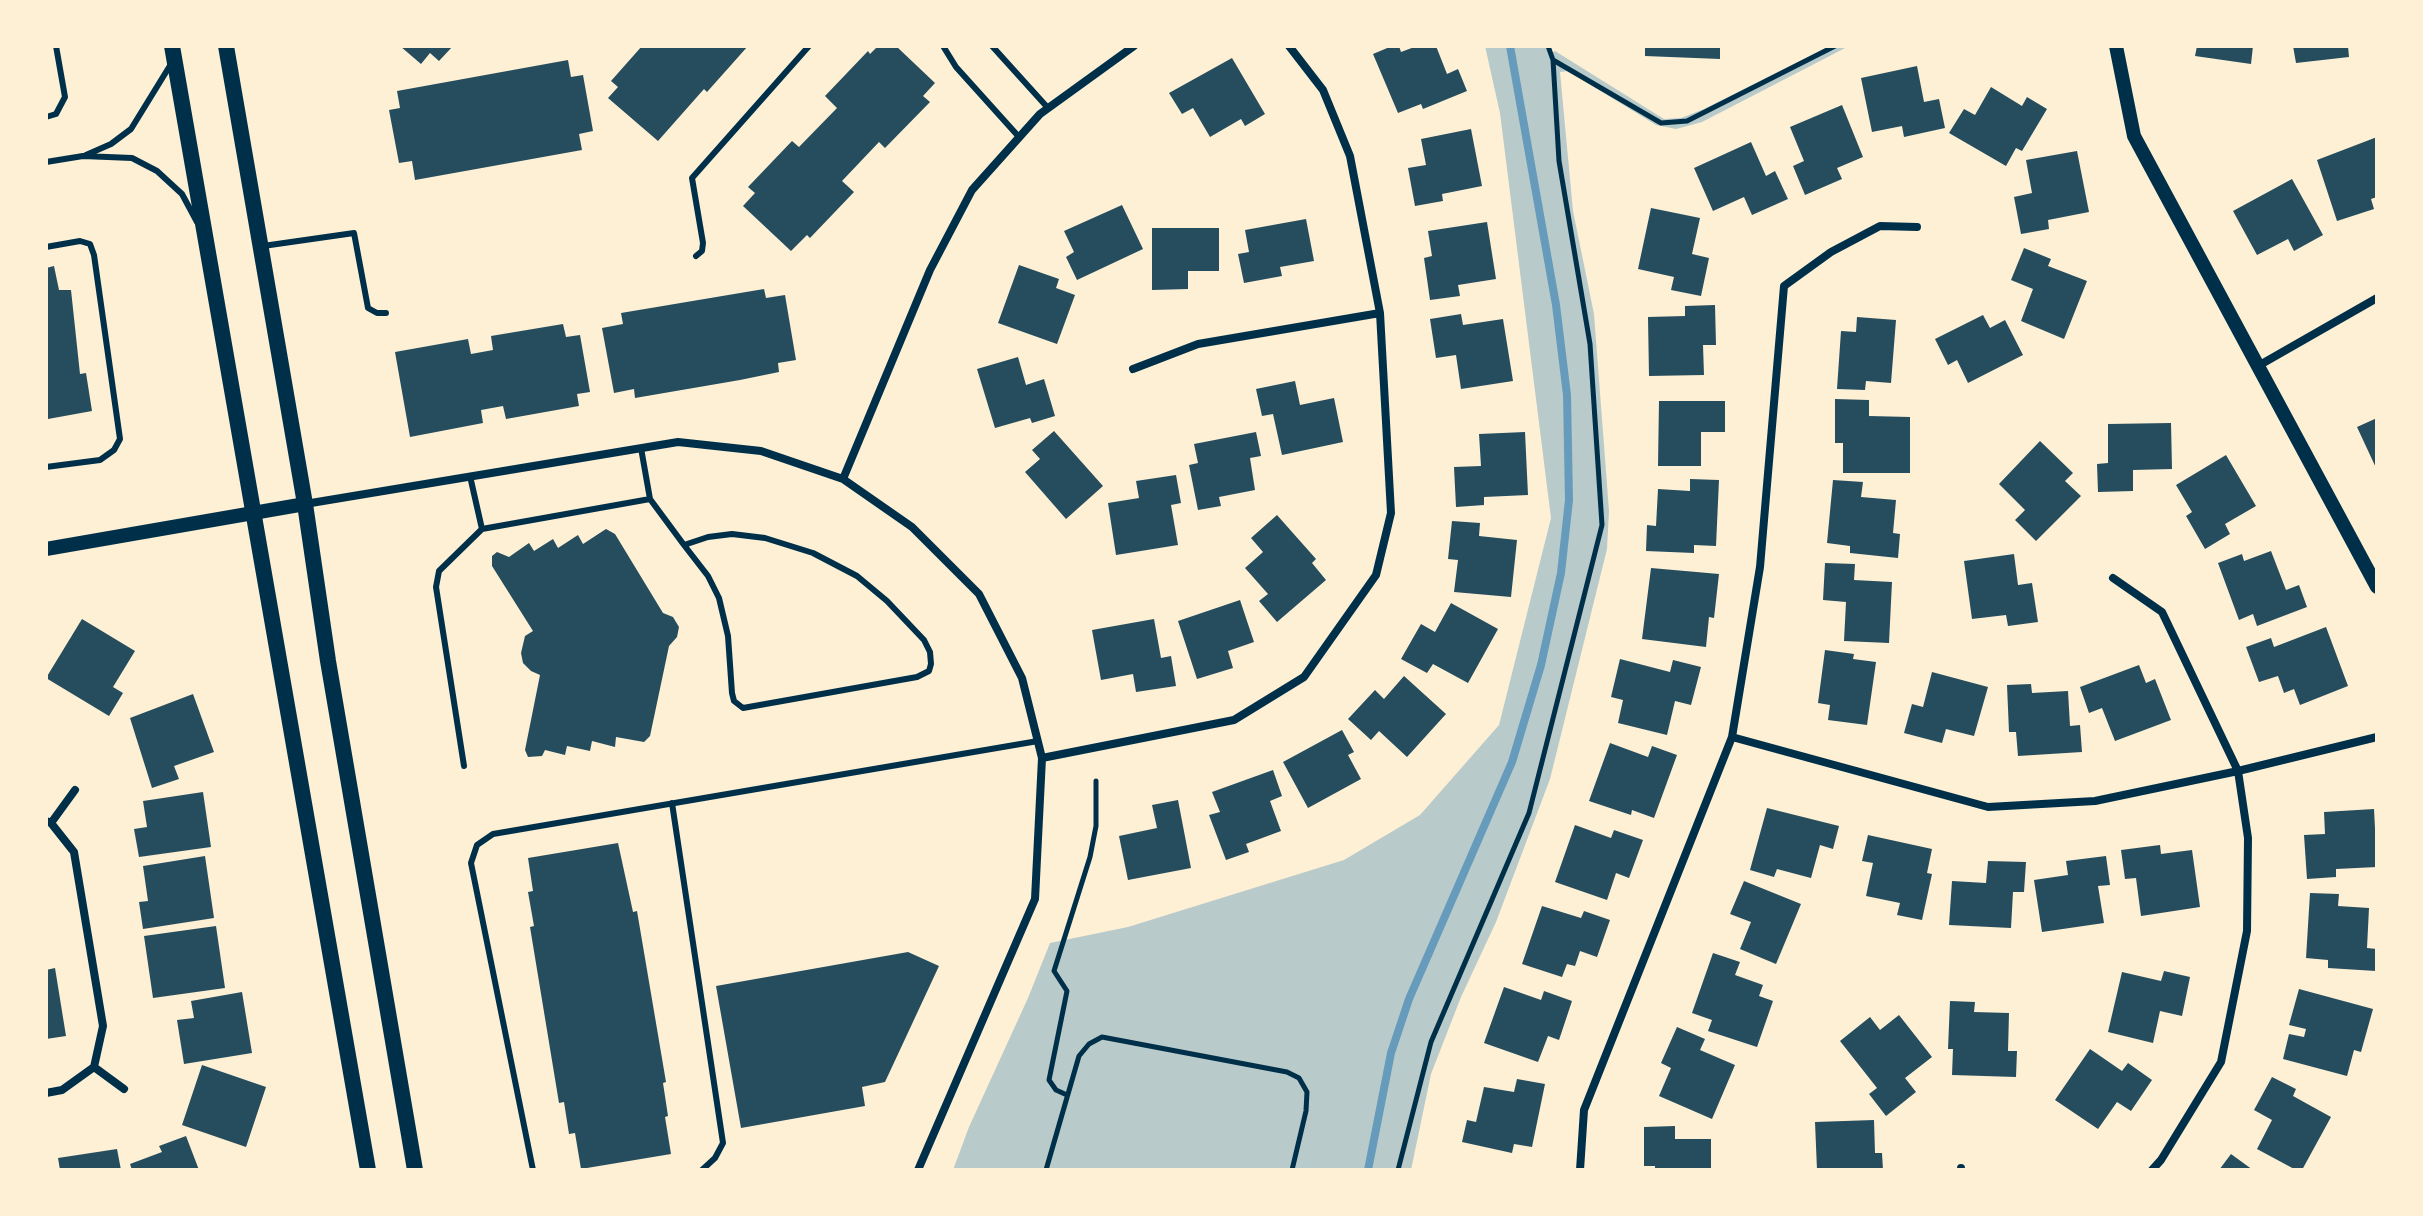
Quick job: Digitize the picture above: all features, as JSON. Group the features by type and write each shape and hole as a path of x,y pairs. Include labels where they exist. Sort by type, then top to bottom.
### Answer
{"main road":[{"path":"226,46 416,1168"},
{"path":"172,49 368,1170"}],"street":[{"path":"843,479 930,270 972,190 1048,108 1134,46"},
{"path":"1042,758 1234,720 1304,677 1376,575 1391,513 1380,313 1350,156 1323,90 1289,46"},
{"path":"2116,46 2134,136 2377,587"},
{"path":"1580,1170 1584,1110 1732,737 1760,567 1784,286 1831,252 1880,226 1917,227"},
{"path":"2258,366 2377,298"},
{"path":"1133,369 1198,344 1380,313"},
{"path":"46,549 678,442 761,451 843,479 912,527 979,594 1022,678 1042,758 1035,899 918,1170"},
{"path":"2113,578 2162,612 2238,771 2248,838 2247,931 2221,1062 2152,1170"},
{"path":"1732,737 1988,807 2095,801 2377,737"},
{"path":"46,1093 62,1090 94,1067 103,1026 74,852 49,822 75,790"},
{"path":"94,1067 124,1089"}],"lane":[{"path":"46,117 56,114 65,97 56,46"},
{"path":"696,256 702,251 703,243 692,178 809,46"},
{"path":"943,46 956,67 1019,137"},
{"path":"992,46 1048,108"},
{"path":"83,156 111,144 131,129 171,67 172,49"},
{"path":"46,162 83,156 132,158 157,171 182,194 203,233"},
{"path":"260,247 354,233 368,308 377,313 386,313"},
{"path":"46,247 80,241 90,244 120,439 114,450 100,460 46,467"},
{"path":"641,448 650,499 684,545 708,576 719,598 728,636 732,693 734,701 743,708 917,677 929,671 930,652 924,640 887,601 857,576 813,553 765,538 720,535 684,545"},
{"path":"470,476 482,529"},
{"path":"464,766 436,587 439,571 482,529 650,499"},
{"path":"533,1170 471,863 477,845 493,834 1038,741"},
{"path":"672,803 723,1143 715,1158 702,1170"}],"path":[{"path":"1398,1170 1431,1042 1529,813 1602,525 1590,344 1559,161 1553,60 1548,46"},
{"path":"1553,60 1661,123 1687,121 1835,46"},
{"path":"1067,1095 1056,1090 1049,1080 1067,991 1054,971 1090,857 1096,826 1096,781"},
{"path":"1046,1170 1079,1056 1089,1044 1102,1037 1287,1072 1299,1078 1307,1092 1306,1111 1292,1170"}],"shaded area":[{"path":"1485,46 1548,46 1550,54 1555,51 1664,119 1681,118 1704,109 1830,46 1849,46 1702,122 1676,129 1656,125 1568,71 1560,72 1573,211 1594,314 1609,511 1607,549 1550,779 1496,922 1461,997 1431,1074 1411,1170 953,1170 1050,943 1128,927 1344,860 1420,815 1499,725 1551,518 1500,113"}],"building":[{"path":"400,46 453,46 439,61 430,53 421,64"},
{"path":"642,46 748,46 658,141 608,98 618,87 611,81"},
{"path":"878,46 896,46 935,83 923,96 930,102 885,148 879,142 842,181 854,192 810,238 807,235 791,251 743,206 755,193 748,187 792,141 799,147 837,108 825,96 868,51 870,54"},
{"path":"1399,46 1401,52 1417,46 1436,46 1447,74 1458,69 1467,91 1423,109 1421,104 1398,113 1373,54"},
{"path":"1645,46 1720,46 1720,59 1645,56"},
{"path":"2197,46 2253,46 2251,64 2195,56"},
{"path":"2293,46 2348,46 2349,57 2296,63"},
{"path":"1232,58 1265,114 1245,126 1241,119 1210,137 1193,108 1182,114 1169,93"},
{"path":"568,60 571,77 583,75 593,131 579,134 582,150 415,180 412,161 399,163 389,110 400,108 397,91"},
{"path":"1917,66 1924,102 1939,99 1945,128 1904,137 1902,126 1872,132 1861,78"},
{"path":"1991,87 2022,106 2027,97 2047,109 2022,151 2016,148 2006,166 1949,133 1964,109 1975,115"},
{"path":"1842,105 1863,157 1837,168 1842,179 1805,195 1793,166 1804,161 1790,127"},
{"path":"1471,129 1482,186 1442,194 1443,201 1415,206 1408,168 1426,165 1421,139"},
{"path":"2377,137 2377,197 2371,199 2374,209 2337,221 2317,160"},
{"path":"1751,142 1766,176 1775,171 1788,199 1752,215 1744,197 1713,211 1694,168"},
{"path":"2077,151 2089,212 2048,220 2049,229 2021,234 2014,197 2032,193 2026,160"},
{"path":"2292,179 2323,235 2294,251 2288,239 2257,255 2233,211"},
{"path":"1122,205 1143,249 1077,280 1066,257 1074,252 1064,231"},
{"path":"1651,208 1700,218 1692,254 1709,258 1701,296 1671,290 1674,277 1638,269"},
{"path":"1306,219 1314,261 1280,267 1282,276 1244,283 1238,254 1249,252 1245,230"},
{"path":"1487,222 1496,279 1458,285 1460,296 1430,300 1424,258 1432,256 1428,231"},
{"path":"1152,228 1219,228 1219,271 1188,271 1188,289 1152,290"},
{"path":"2024,248 2051,259 2048,266 2087,281 2064,339 2021,321 2033,289 2011,280"},
{"path":"1019,265 1059,279 1056,288 1075,295 1057,344 998,323"},
{"path":"54,266 59,290 71,290 80,374 86,373 92,411 48,419 46,268"},
{"path":"764,289 766,298 785,295 796,360 778,363 779,372 635,398 634,389 614,393 602,328 623,324 621,313"},
{"path":"1715,305 1716,345 1703,345 1704,375 1649,376 1648,317 1685,316 1685,306"},
{"path":"1461,314 1463,325 1503,319 1513,381 1461,389 1456,355 1436,358 1430,319"},
{"path":"1983,315 1990,328 2005,320 2023,355 1968,383 1957,360 1948,365 1935,339"},
{"path":"1857,317 1896,320 1891,383 1866,381 1865,390 1837,389 1841,331 1856,332"},
{"path":"563,324 566,337 580,335 590,392 577,394 579,406 506,419 503,406 481,410 483,423 410,437 395,352 468,339 471,354 493,350 491,336"},
{"path":"1018,357 1026,385 1044,379 1055,416 1032,423 1030,418 995,428 977,369"},
{"path":"1295,381 1300,405 1334,398 1343,442 1282,455 1273,414 1262,416 1256,389"},
{"path":"1835,399 1869,400 1869,416 1910,417 1910,473 1843,473 1843,443 1835,443"},
{"path":"1659,401 1725,401 1725,432 1701,432 1701,466 1658,466"},
{"path":"2377,418 2377,470 2357,427"},
{"path":"2171,423 2172,469 2133,470 2133,491 2098,492 2097,464 2108,463 2108,424"},
{"path":"1054,431 1103,486 1066,519 1025,472 1040,459 1032,450"},
{"path":"1256,432 1261,456 1250,458 1255,490 1219,497 1221,506 1198,510 1189,465 1198,463 1194,444"},
{"path":"1525,432 1528,495 1484,497 1484,505 1456,507 1454,467 1481,466 1479,434"},
{"path":"2040,441 2073,473 2065,481 2081,496 2036,541 2015,520 2025,510 1999,484"},
{"path":"2226,455 2256,506 2225,524 2230,534 2205,549 2186,516 2192,512 2176,485"},
{"path":"1176,475 1181,503 1171,505 1178,545 1116,555 1108,503 1139,498 1136,481"},
{"path":"1690,479 1719,480 1716,546 1694,545 1694,553 1646,551 1647,525 1656,526 1658,489 1690,491"},
{"path":"1833,480 1863,482 1861,497 1896,500 1893,533 1900,534 1898,558 1850,553 1850,546 1827,543"},
{"path":"1277,515 1316,559 1312,563 1326,580 1277,622 1259,601 1268,594 1245,568 1263,552 1251,538"},
{"path":"1452,521 1480,523 1479,536 1517,540 1511,597 1454,592 1458,560 1448,559"},
{"path":"606,529 615,534 663,613 673,617 679,627 677,637 669,646 650,736 644,742 616,737 615,747 592,741 590,751 567,746 565,755 545,750 542,756 528,757 525,750 540,675 523,663 521,653 525,636 533,631 492,566 492,556 497,552 509,557 529,543 534,551 553,539 558,548 578,535 583,544"},
{"path":"2271,551 2286,590 2299,585 2307,607 2257,626 2253,614 2239,620 2218,563 2242,554 2244,561"},
{"path":"2014,554 2018,585 2032,583 2038,622 2008,626 2006,615 1972,619 1964,561"},
{"path":"1825,563 1855,564 1854,580 1892,582 1889,643 1844,641 1846,602 1823,600"},
{"path":"1651,568 1719,574 1714,618 1709,617 1706,647 1642,639"},
{"path":"1240,600 1254,642 1228,651 1233,668 1197,679 1178,621"},
{"path":"1451,603 1498,629 1468,683 1433,664 1427,673 1401,659 1421,624 1435,632"},
{"path":"82,619 135,651 113,687 123,693 109,716 46,678"},
{"path":"1154,619 1161,658 1171,656 1176,686 1136,692 1133,674 1101,680 1092,630"},
{"path":"2326,627 2348,686 2300,705 2294,689 2284,693 2278,676 2259,682 2246,647 2271,638 2274,647"},
{"path":"1825,650 1854,654 1853,659 1876,662 1867,725 1828,720 1830,705 1818,703"},
{"path":"1620,659 1670,672 1673,660 1701,667 1691,705 1675,701 1667,735 1618,723 1623,700 1611,697"},
{"path":"2139,665 2146,683 2155,679 2171,720 2115,741 2102,708 2089,713 2080,687"},
{"path":"1932,672 1988,687 1974,736 1946,729 1942,743 1904,733 1912,704 1923,707"},
{"path":"1404,676 1446,714 1407,757 1379,731 1371,740 1348,719 1375,690 1384,699"},
{"path":"2031,684 2032,693 2068,691 2070,726 2080,725 2082,752 2018,756 2016,732 2009,732 2007,685"},
{"path":"193,694 214,752 174,766 179,779 152,788 130,718"},
{"path":"1342,730 1354,752 1348,755 1361,779 1308,808 1283,762"},
{"path":"1610,743 1648,757 1652,746 1677,755 1654,818 1632,810 1631,815 1589,801"},
{"path":"1273,770 1282,796 1270,801 1281,831 1246,844 1249,852 1226,860 1209,815 1220,812 1212,792"},
{"path":"203,792 211,847 139,857 134,829 147,827 143,801"},
{"path":"1178,800 1191,868 1128,880 1119,836 1157,828 1152,805"},
{"path":"1767,808 1839,826 1833,849 1820,845 1811,878 1777,869 1774,877 1750,870"},
{"path":"2374,809 2377,867 2336,869 2336,877 2307,879 2304,835 2325,834 2324,812"},
{"path":"1575,825 1611,838 1614,830 1643,840 1629,878 1616,873 1607,900 1555,882"},
{"path":"1868,835 1932,849 1927,873 1932,874 1922,920 1897,915 1900,903 1866,896 1873,863 1862,861"},
{"path":"618,843 633,912 637,911 666,1082 663,1083 668,1116 665,1117 671,1154 581,1169 575,1133 569,1134 564,1102 559,1103 530,927 534,926 528,892 533,891 528,858"},
{"path":"2160,845 2161,854 2192,850 2200,907 2141,916 2136,878 2125,879 2121,850"},
{"path":"205,856 214,918 143,929 139,902 148,901 143,866"},
{"path":"2106,856 2110,885 2098,886 2104,923 2042,932 2034,880 2068,875 2066,861"},
{"path":"1988,861 2026,862 2024,892 2013,892 2011,928 1949,925 1952,881 1986,883"},
{"path":"1744,881 1801,904 1776,964 1740,949 1751,922 1730,914"},
{"path":"2310,893 2339,894 2338,906 2369,908 2367,948 2377,949 2376,971 2328,968 2328,960 2306,958"},
{"path":"1542,906 1581,918 1584,911 1610,920 1597,957 1580,951 1575,966 1567,964 1562,977 1522,964"},
{"path":"216,926 225,988 153,998 144,936"},
{"path":"908,952 939,966 885,1082 862,1087 865,1106 741,1128 716,986"},
{"path":"1713,953 1740,962 1735,975 1763,985 1759,996 1773,1001 1757,1047 1708,1031 1712,1020 1692,1013"},
{"path":"55,968 66,1036 46,1039 46,970"},
{"path":"2164,971 2190,977 2182,1016 2160,1011 2153,1043 2108,1032 2122,972 2161,981"},
{"path":"1504,987 1541,1000 1544,991 1572,1001 1559,1040 1548,1036 1538,1062 1484,1043"},
{"path":"2299,989 2373,1009 2361,1052 2354,1050 2347,1076 2283,1059 2289,1034 2304,1037 2306,1029 2289,1025"},
{"path":"242,992 252,1053 184,1064 177,1020 194,1018 191,1001"},
{"path":"1950,1001 1975,1002 1974,1012 2009,1013 2008,1051 2017,1051 2016,1077 1952,1075 1953,1049 1948,1049"},
{"path":"1899,1015 1932,1057 1905,1078 1916,1092 1886,1116 1869,1094 1877,1088 1840,1041 1870,1017 1880,1030"},
{"path":"1677,1027 1705,1039 1700,1050 1735,1065 1712,1119 1659,1096 1671,1068 1661,1063"},
{"path":"2090,1049 2122,1071 2128,1063 2152,1080 2131,1111 2117,1102 2098,1129 2055,1100"},
{"path":"202,1065 266,1087 246,1147 182,1125"},
{"path":"2272,1077 2296,1089 2293,1096 2331,1117 2302,1170 2296,1170 2257,1149 2272,1120 2254,1110"},
{"path":"1517,1079 1545,1084 1532,1147 1514,1144 1512,1153 1462,1142 1467,1120 1476,1122 1484,1087 1514,1092"},
{"path":"1874,1120 1875,1153 1882,1153 1883,1170 1817,1170 1815,1122"},
{"path":"1675,1126 1675,1139 1711,1139 1711,1170 1655,1170 1655,1166 1644,1166 1644,1127"},
{"path":"186,1136 199,1170 132,1170 130,1164 162,1152 159,1146"},
{"path":"117,1149 121,1170 60,1170 58,1158"},
{"path":"2231,1154 2253,1170 2219,1170"}],"waterway":[{"path":"1368,1170 1391,1053 1409,999 1512,762 1541,665 1561,573 1569,500 1567,395 1556,305 1510,46"}]}
